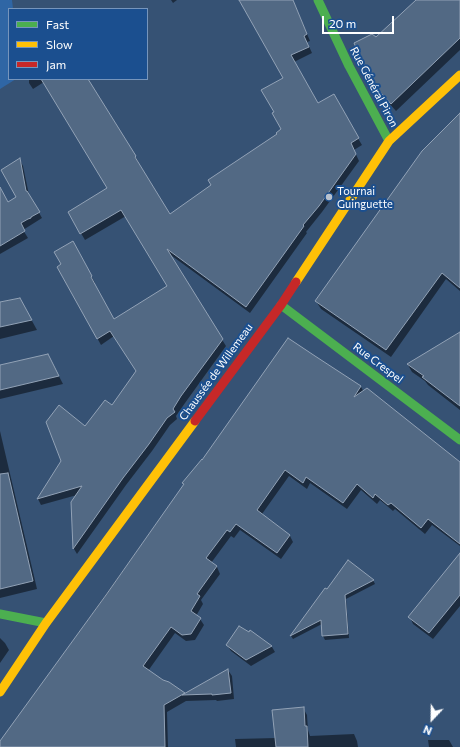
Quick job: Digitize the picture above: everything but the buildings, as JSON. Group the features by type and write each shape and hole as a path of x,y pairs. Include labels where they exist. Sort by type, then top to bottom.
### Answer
{"street":[{"name":"Rue Général Piron","path":"318,0 349,66 390,141"},
{"name":"Chaussée de Willemeau","path":"0,692 46,623 281,305 390,141 460,75"},
{"name":"Rue Crespel","path":"281,305 460,440"},
{"path":"0,614 46,623"}],"shaded area":[{"path":"0,0 12,0 13,8 8,8 8,80 14,80 0,89"}],"traffic: fast":[{"path":"318,0 349,66 389,141"},
{"path":"281,305 460,440"},
{"path":"0,614 46,623"}],"traffic: slow":[{"path":"296,282 389,141 460,75"},
{"path":"0,692 46,623 195,421"}],"traffic: jam":[{"path":"195,421 281,305 296,282"}],"place":[{"name":"Tournai Guinguette","path":"329,197"}]}
